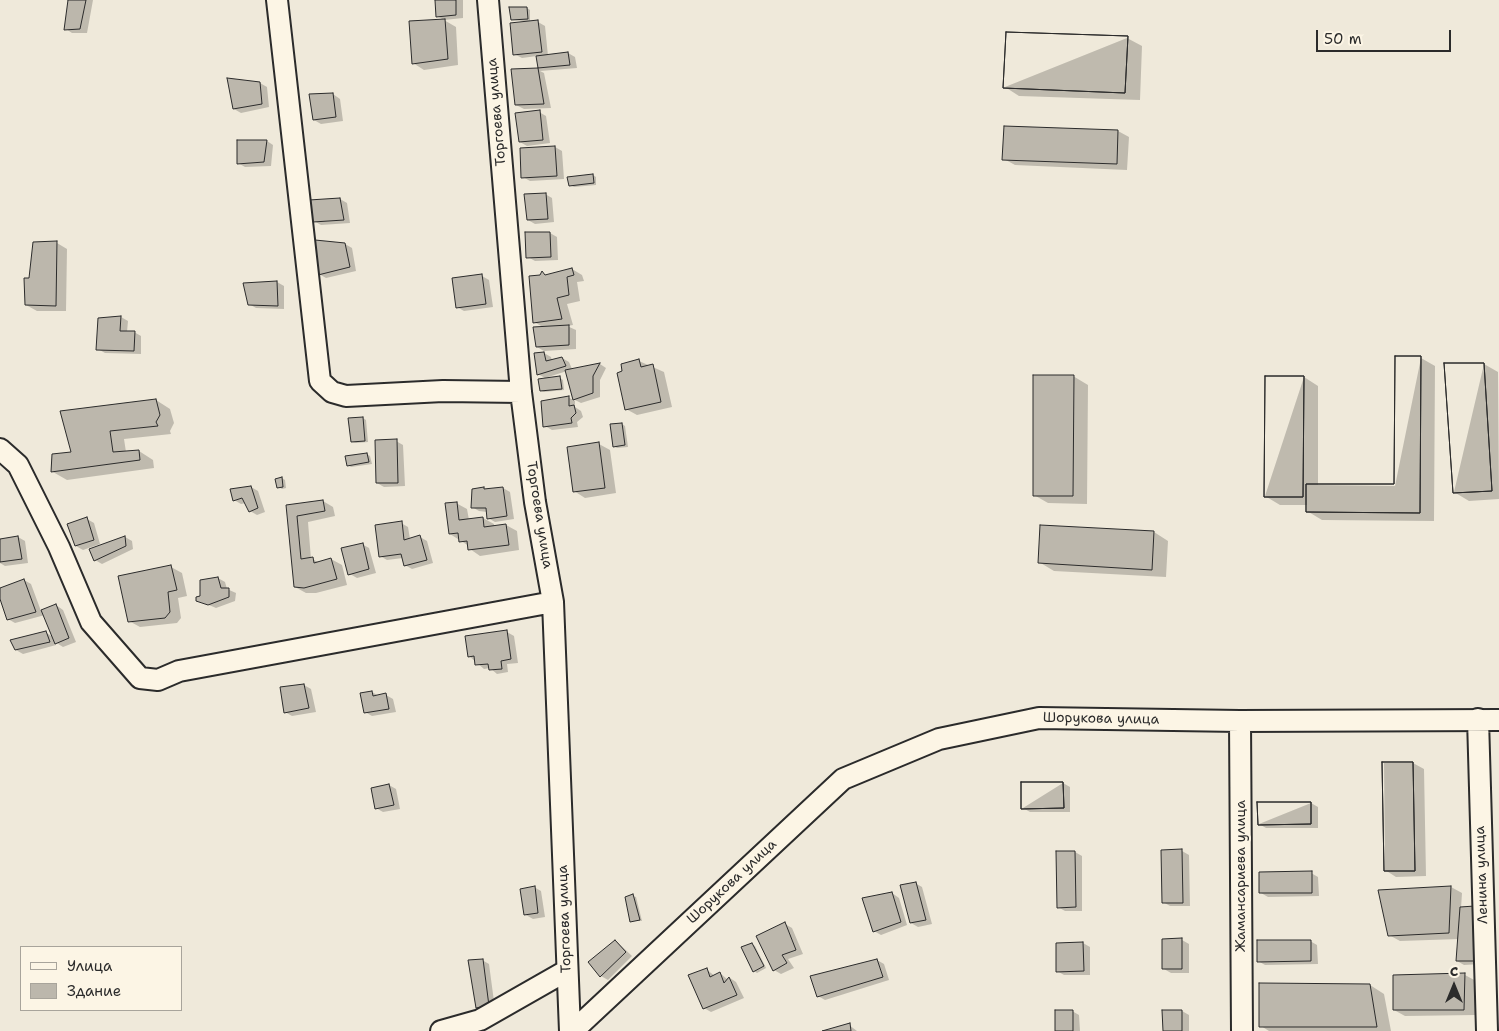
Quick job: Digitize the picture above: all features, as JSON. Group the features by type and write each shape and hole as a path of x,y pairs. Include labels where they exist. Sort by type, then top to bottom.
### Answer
{"street":[{"path":"277,0 320,381 332,392 346,396 444,391 522,392"},
{"name":"Торгоева улица","path":"488,0 522,392 535,502 553,602 566,971 572,1031"},
{"path":"0,448 18,464 59,547 91,622 140,678 158,680 179,671 553,602"},
{"name":"Шорукова улица","path":"572,1031 843,780 939,739 1039,718 1240,721 1499,720"},
{"name":"Ленина улица","path":"1478,719 1487,1031"},
{"name":"Жамансариева улица","path":"1240,721 1242,1031"},
{"path":"441,1031 480,1020 566,971"}],"building":[{"path":"68,0 86,0 80,29 64,30"},
{"path":"435,0 456,0 456,15 436,17"},
{"path":"509,7 527,7 528,19 511,20"},
{"path":"445,19 448,59 412,64 409,21"},
{"path":"538,20 542,52 513,55 510,23"},
{"path":"1006,32 1128,36 1125,93 1003,88"},
{"path":"1006,32 1128,36 1125,93 1003,88"},
{"path":"568,52 570,65 538,68 536,56"},
{"path":"538,68 544,104 515,105 511,69"},
{"path":"227,78 260,82 262,104 233,109"},
{"path":"333,93 336,117 313,120 309,94"},
{"path":"540,110 543,140 519,142 515,113"},
{"path":"1004,126 1118,130 1117,164 1002,160"},
{"path":"237,140 267,140 264,162 237,164"},
{"path":"555,146 557,176 521,178 520,148"},
{"path":"593,174 594,183 569,186 567,177"},
{"path":"546,193 548,219 527,220 524,194"},
{"path":"340,198 344,220 313,222 309,200"},
{"path":"525,232 550,232 551,257 526,258"},
{"path":"315,240 345,243 350,267 318,275"},
{"path":"57,241 56,306 25,305 24,278 29,278 33,242"},
{"path":"572,268 574,275 567,277 569,295 557,298 562,319 533,323 529,276 540,275 542,271 545,275"},
{"path":"482,274 486,304 456,308 452,278"},
{"path":"277,281 278,306 248,305 243,283"},
{"path":"121,316 120,331 135,331 134,351 96,350 98,318"},
{"path":"569,325 569,345 536,347 533,327"},
{"path":"544,352 546,361 562,357 566,366 537,375 534,353"},
{"path":"1395,356 1421,356 1420,513 1306,512 1306,484 1394,484"},
{"path":"1395,356 1421,356 1420,513 1306,512 1306,484 1394,484"},
{"path":"639,359 641,367 653,364 661,402 625,410 617,373 622,371 621,364"},
{"path":"600,363 593,376 593,393 573,400 565,370"},
{"path":"1444,363 1484,363 1492,491 1453,493"},
{"path":"1444,363 1484,363 1492,491 1453,493"},
{"path":"1033,375 1074,375 1073,496 1033,496"},
{"path":"560,376 562,389 540,391 538,379"},
{"path":"1265,376 1304,376 1303,497 1264,497"},
{"path":"1265,376 1304,376 1303,497 1264,497"},
{"path":"569,396 569,406 574,405 576,413 571,418 572,423 543,427 541,401"},
{"path":"156,399 160,415 156,422 158,426 110,431 113,452 139,450 140,460 51,472 52,454 71,452 60,411"},
{"path":"363,417 365,441 351,442 348,418"},
{"path":"622,423 625,445 613,447 610,424"},
{"path":"397,439 398,483 376,483 375,440"},
{"path":"599,442 605,488 573,492 567,447"},
{"path":"367,453 369,462 347,466 345,456"},
{"path":"282,477 283,487 277,488 275,479"},
{"path":"251,486 258,508 249,512 242,498 233,501 230,489"},
{"path":"484,487 484,489 503,487 507,516 487,519 486,508 471,508 472,489"},
{"path":"323,500 325,511 297,516 301,559 313,557 314,563 331,558 337,579 304,588 294,587 286,505"},
{"path":"457,502 459,520 483,517 484,527 506,524 509,545 468,550 467,541 459,542 458,533 449,534 445,503"},
{"path":"87,517 94,540 75,546 67,524"},
{"path":"402,521 404,540 420,535 427,560 404,566 401,554 379,557 375,525"},
{"path":"1040,525 1154,531 1152,570 1038,563"},
{"path":"18,536 22,559 0,562 0,539"},
{"path":"125,536 126,546 94,561 89,549"},
{"path":"363,543 369,569 348,575 341,548"},
{"path":"171,565 177,590 168,592 170,612 165,618 128,622 118,576"},
{"path":"218,577 221,588 229,588 229,597 208,605 196,601 196,597 200,596 200,580"},
{"path":"24,579 36,612 7,620 0,599 0,588"},
{"path":"56,604 69,638 55,644 41,610"},
{"path":"507,630 511,659 501,661 502,669 489,670 488,664 475,665 474,656 468,657 465,636"},
{"path":"46,631 50,642 15,650 10,640"},
{"path":"304,684 309,708 284,713 280,687"},
{"path":"372,691 373,696 386,693 389,709 364,713 360,693"},
{"path":"1382,762 1413,762 1415,871 1384,871"},
{"path":"1382,762 1413,762 1415,871 1384,871"},
{"path":"1021,782 1063,782 1064,808 1021,809"},
{"path":"1021,782 1063,782 1064,808 1021,809"},
{"path":"389,784 394,805 375,809 371,788"},
{"path":"1257,802 1311,802 1311,824 1258,825"},
{"path":"1257,802 1311,802 1311,824 1258,825"},
{"path":"1182,849 1183,903 1162,903 1161,850"},
{"path":"1056,851 1075,851 1076,907 1057,908"},
{"path":"1312,871 1312,893 1259,893 1259,872"},
{"path":"916,882 926,920 910,923 900,885"},
{"path":"535,886 538,913 524,915 520,889"},
{"path":"1451,886 1449,933 1388,936 1378,890"},
{"path":"892,892 901,922 873,932 862,898"},
{"path":"633,894 640,920 630,922 625,897"},
{"path":"1475,906 1474,961 1456,961 1460,907"},
{"path":"785,922 796,950 782,955 787,963 773,971 756,936"},
{"path":"1182,938 1182,969 1162,969 1162,939"},
{"path":"615,940 626,952 600,977 588,962"},
{"path":"1257,940 1311,940 1311,961 1257,962"},
{"path":"1083,942 1084,971 1056,972 1056,943"},
{"path":"752,943 764,966 753,972 741,947"},
{"path":"483,959 489,1006 476,1008 468,960"},
{"path":"877,959 883,977 817,997 810,976"},
{"path":"707,968 710,977 720,972 724,983 729,977 737,995 703,1009 688,975"},
{"path":"1465,973 1464,1010 1393,1010 1393,975"},
{"path":"1259,983 1370,984 1377,1027 1259,1027"},
{"path":"1055,1010 1073,1010 1073,1031 1055,1031"},
{"path":"1162,1010 1182,1010 1182,1031 1163,1031"},
{"path":"850,1023 851,1031 822,1031"}]}
